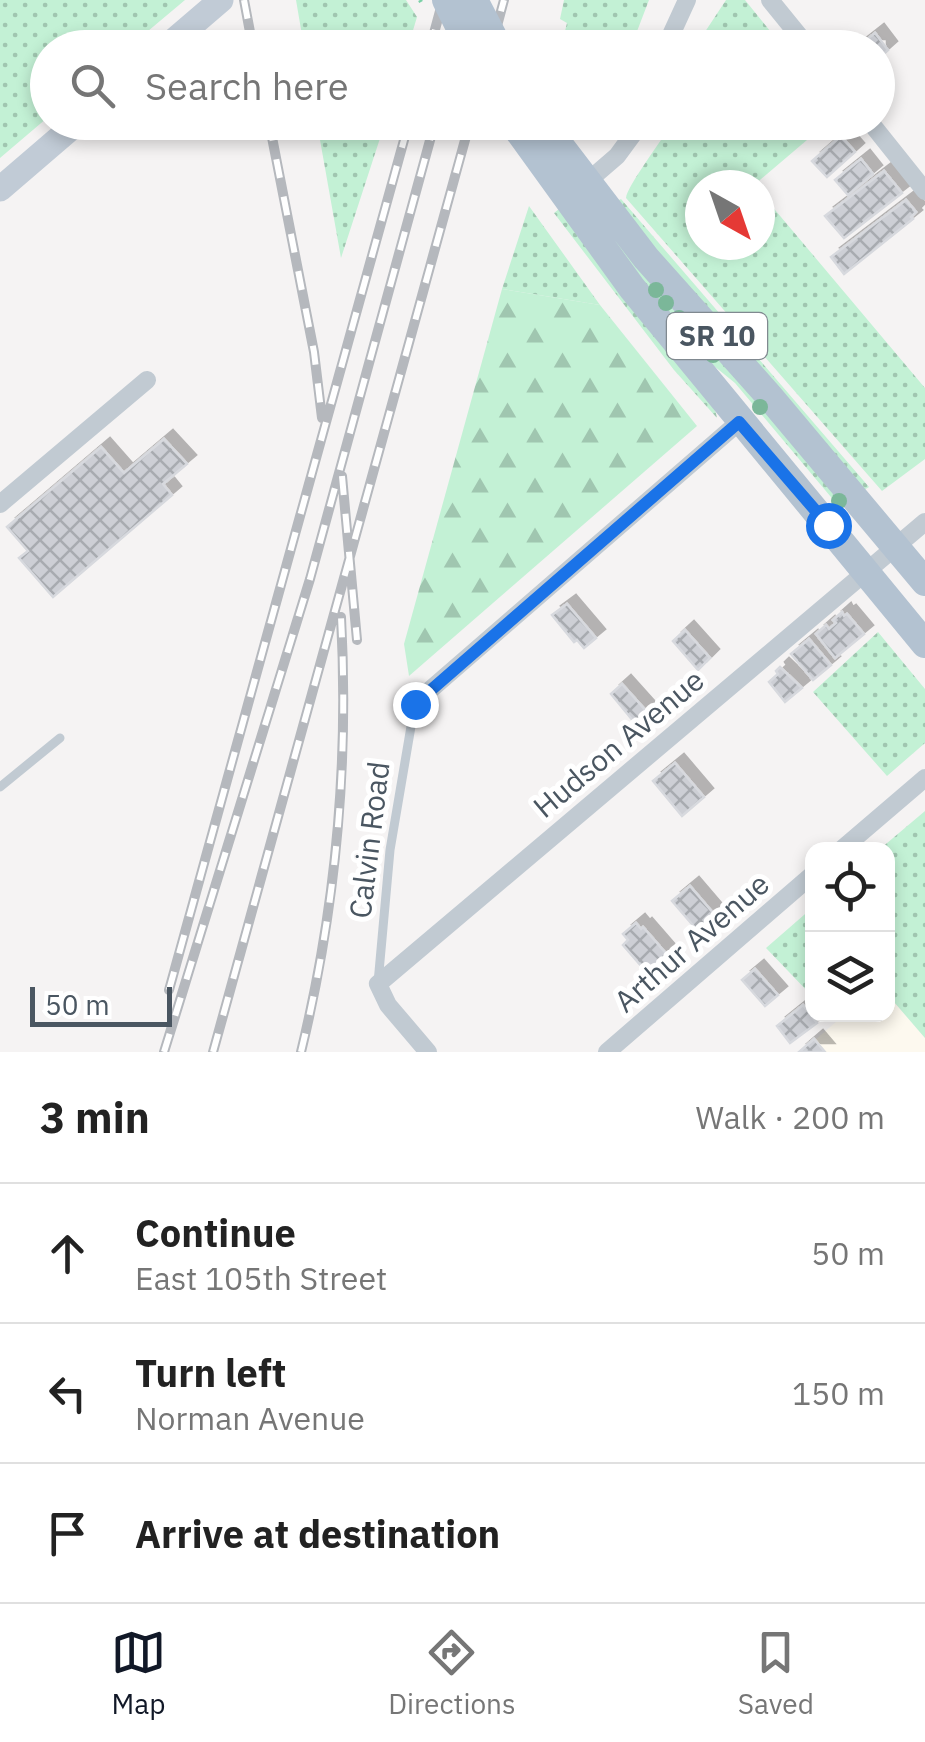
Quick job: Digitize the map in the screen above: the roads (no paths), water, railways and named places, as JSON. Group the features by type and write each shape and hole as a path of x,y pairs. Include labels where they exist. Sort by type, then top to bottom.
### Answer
{"main road":[{"path":"474,0 489,30"},
{"path":"429,1 454,30"},
{"name":"SR 10","path":"524,140 632,288 925,644"},
{"name":"SR 10","path":"556,140 646,258 770,396 925,582"}],"street":[{"path":"187,30 221,0"},
{"path":"673,30 687,0"},
{"path":"770,0 794,30"},
{"path":"0,189 57,140"},
{"path":"588,182 629,140"},
{"path":"885,140 925,190"},
{"path":"0,504 147,380"},
{"path":"415,704 739,422"},
{"name":"Hudson Avenue","path":"378,984 925,522"},
{"path":"851,842 925,778"},
{"name":"Arthur Avenue","path":"606,1052 805,881"},
{"path":"378,984 388,1005 428,1052"}],"lane":[{"name":"Calvin Road","path":"378,984 390,850 415,704"},
{"path":"0,786 60,738"}],"railway":[{"path":"244,0 250,30"},
{"path":"435,30 443,0"},
{"path":"461,30 469,0"},
{"path":"496,30 504,0"},
{"path":"273,140 314,352 322,418"},
{"path":"169,990 404,140"},
{"path":"164,1052 310,579 430,140"},
{"path":"213,1052 465,140"},
{"path":"342,476 357,640"},
{"path":"301,1052 323,944 337,836 343,727 341,617"}]}
